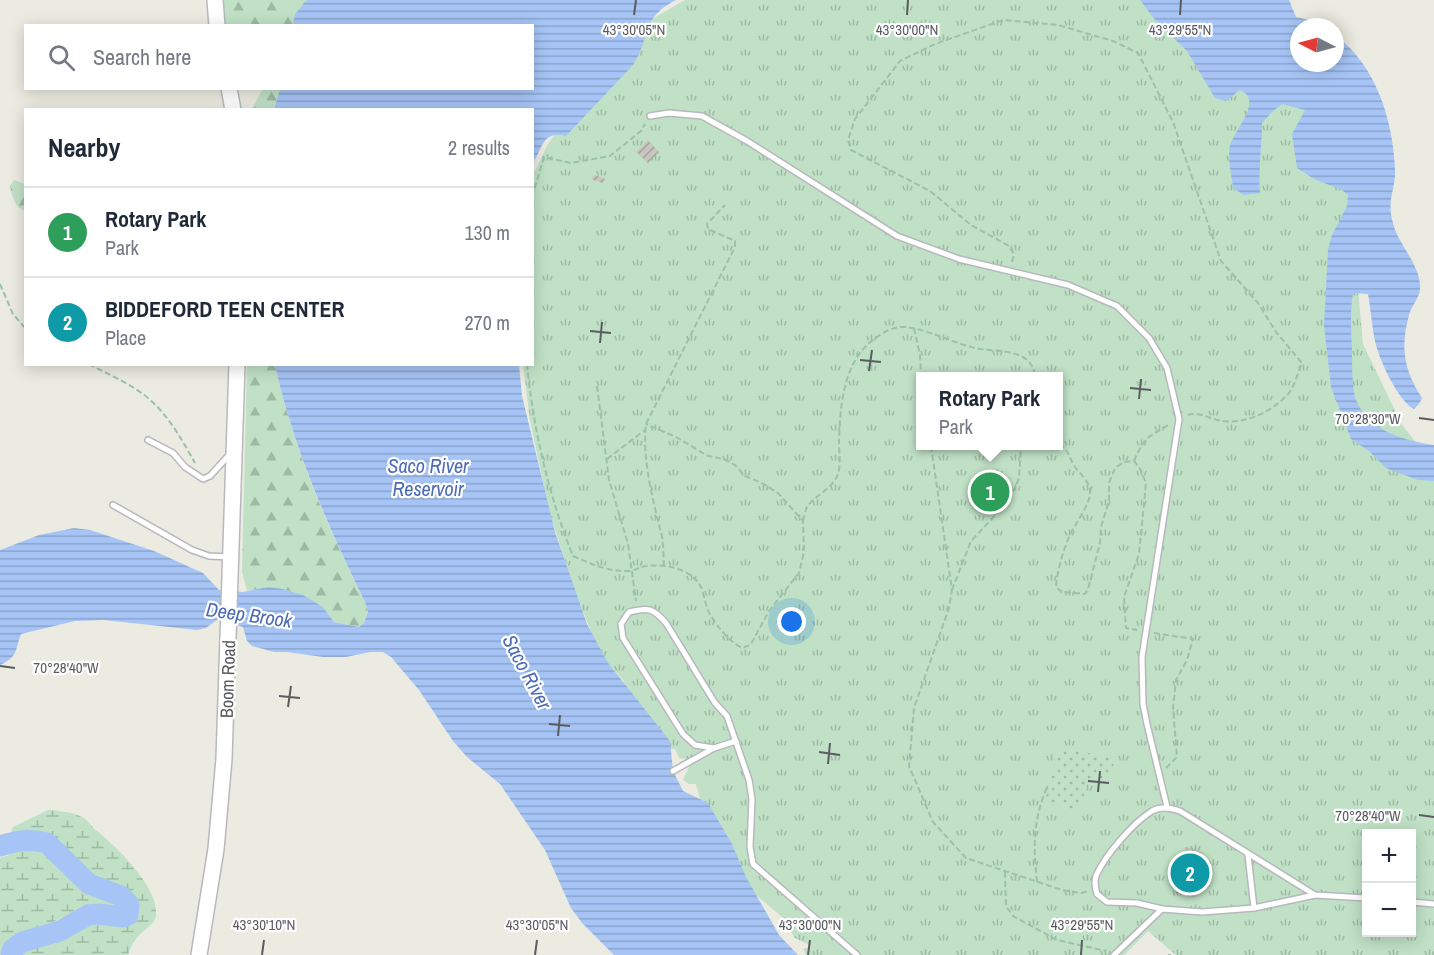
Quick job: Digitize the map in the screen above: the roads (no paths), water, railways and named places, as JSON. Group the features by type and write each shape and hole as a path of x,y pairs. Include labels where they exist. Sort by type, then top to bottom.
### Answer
{"street":[{"path":"214,0 217,24"},
{"path":"229,90 233,108"},
{"name":"Boom Road","path":"199,955 220,812 229,657 237,366"}],"lane":[{"path":"650,116 669,113 702,116 747,141 897,236 959,259 1068,285 1118,306 1149,338 1167,368 1179,419 1142,657 1143,704 1167,807"},
{"path":"148,440 173,453 185,467 203,479 210,476 236,448"},
{"path":"113,505 192,550 232,561"},
{"path":"714,748 695,745 683,734 622,638 621,624 629,612 645,608 657,613 666,623 715,703 727,716 749,780 752,799 750,847 753,864 857,955"},
{"path":"673,771 714,748 736,741"},
{"path":"1315,894 1248,855 1180,811 1167,807 1154,810 1128,833 1113,849 1094,884 1097,894 1107,902 1137,903 1162,909 1202,912 1254,908 1315,894 1362,898"},
{"path":"1248,855 1254,908"},
{"path":"1416,902 1434,904"},
{"path":"1114,954 1162,909"}],"water":[{"path":"307,0 676,0 651,21 633,65 566,136 553,135 548,138 534,161 534,108 274,108 280,90 534,90 534,24 293,24 295,14"},
{"path":"1140,0 1289,0 1296,17 1300,18 1290,18 1290,72 1344,72 1344,43 1371,78 1386,113 1394,150 1395,176 1390,207 1391,215 1396,231 1414,264 1420,281 1420,290 1406,327 1404,348 1411,378 1422,398 1414,409 1402,398 1391,380 1376,345 1368,294 1353,293 1351,321 1354,390 1362,411 1379,427 1412,441 1434,445 1434,481 1418,480 1386,468 1369,451 1351,439 1331,387 1324,325 1328,250 1332,235 1347,206 1348,195 1297,168 1292,134 1305,110 1282,104 1262,123 1260,193 1244,195 1233,188 1229,151 1246,116 1249,101 1247,95 1240,90 1226,101 1215,98 1187,51 1155,20"},
{"name":"Saco River Reservoir","path":"275,366 519,366 522,396 555,532 587,624 608,663 670,741 673,771 683,791 708,803 779,935 798,955 614,955 582,923 571,908 545,850 500,784 467,757 453,741 419,690 391,657 383,652 346,657 323,657 274,652 252,646 247,641 243,627 218,619 206,628 197,630 104,620 75,621 21,634 13,656 0,665 0,550 39,535 74,528 90,530 154,551 203,573 219,590 243,592 268,587 283,589 303,595 323,607 334,622 359,627 364,623 368,612 365,602 313,486 291,426"}],"waterway":[{"name":"Deep Brook","path":"0,846 23,841 47,843 89,884 121,896 129,905 128,915 124,917 88,915 60,931 22,942 12,950 11,955"}],"place":[{"name":"Rotary Park","path":"990,492"},
{"name":"BIDDEFORD TEEN CENTER","path":"1190,873"}],"water label":[{"name":"Saco River","path":"527,672"}]}
